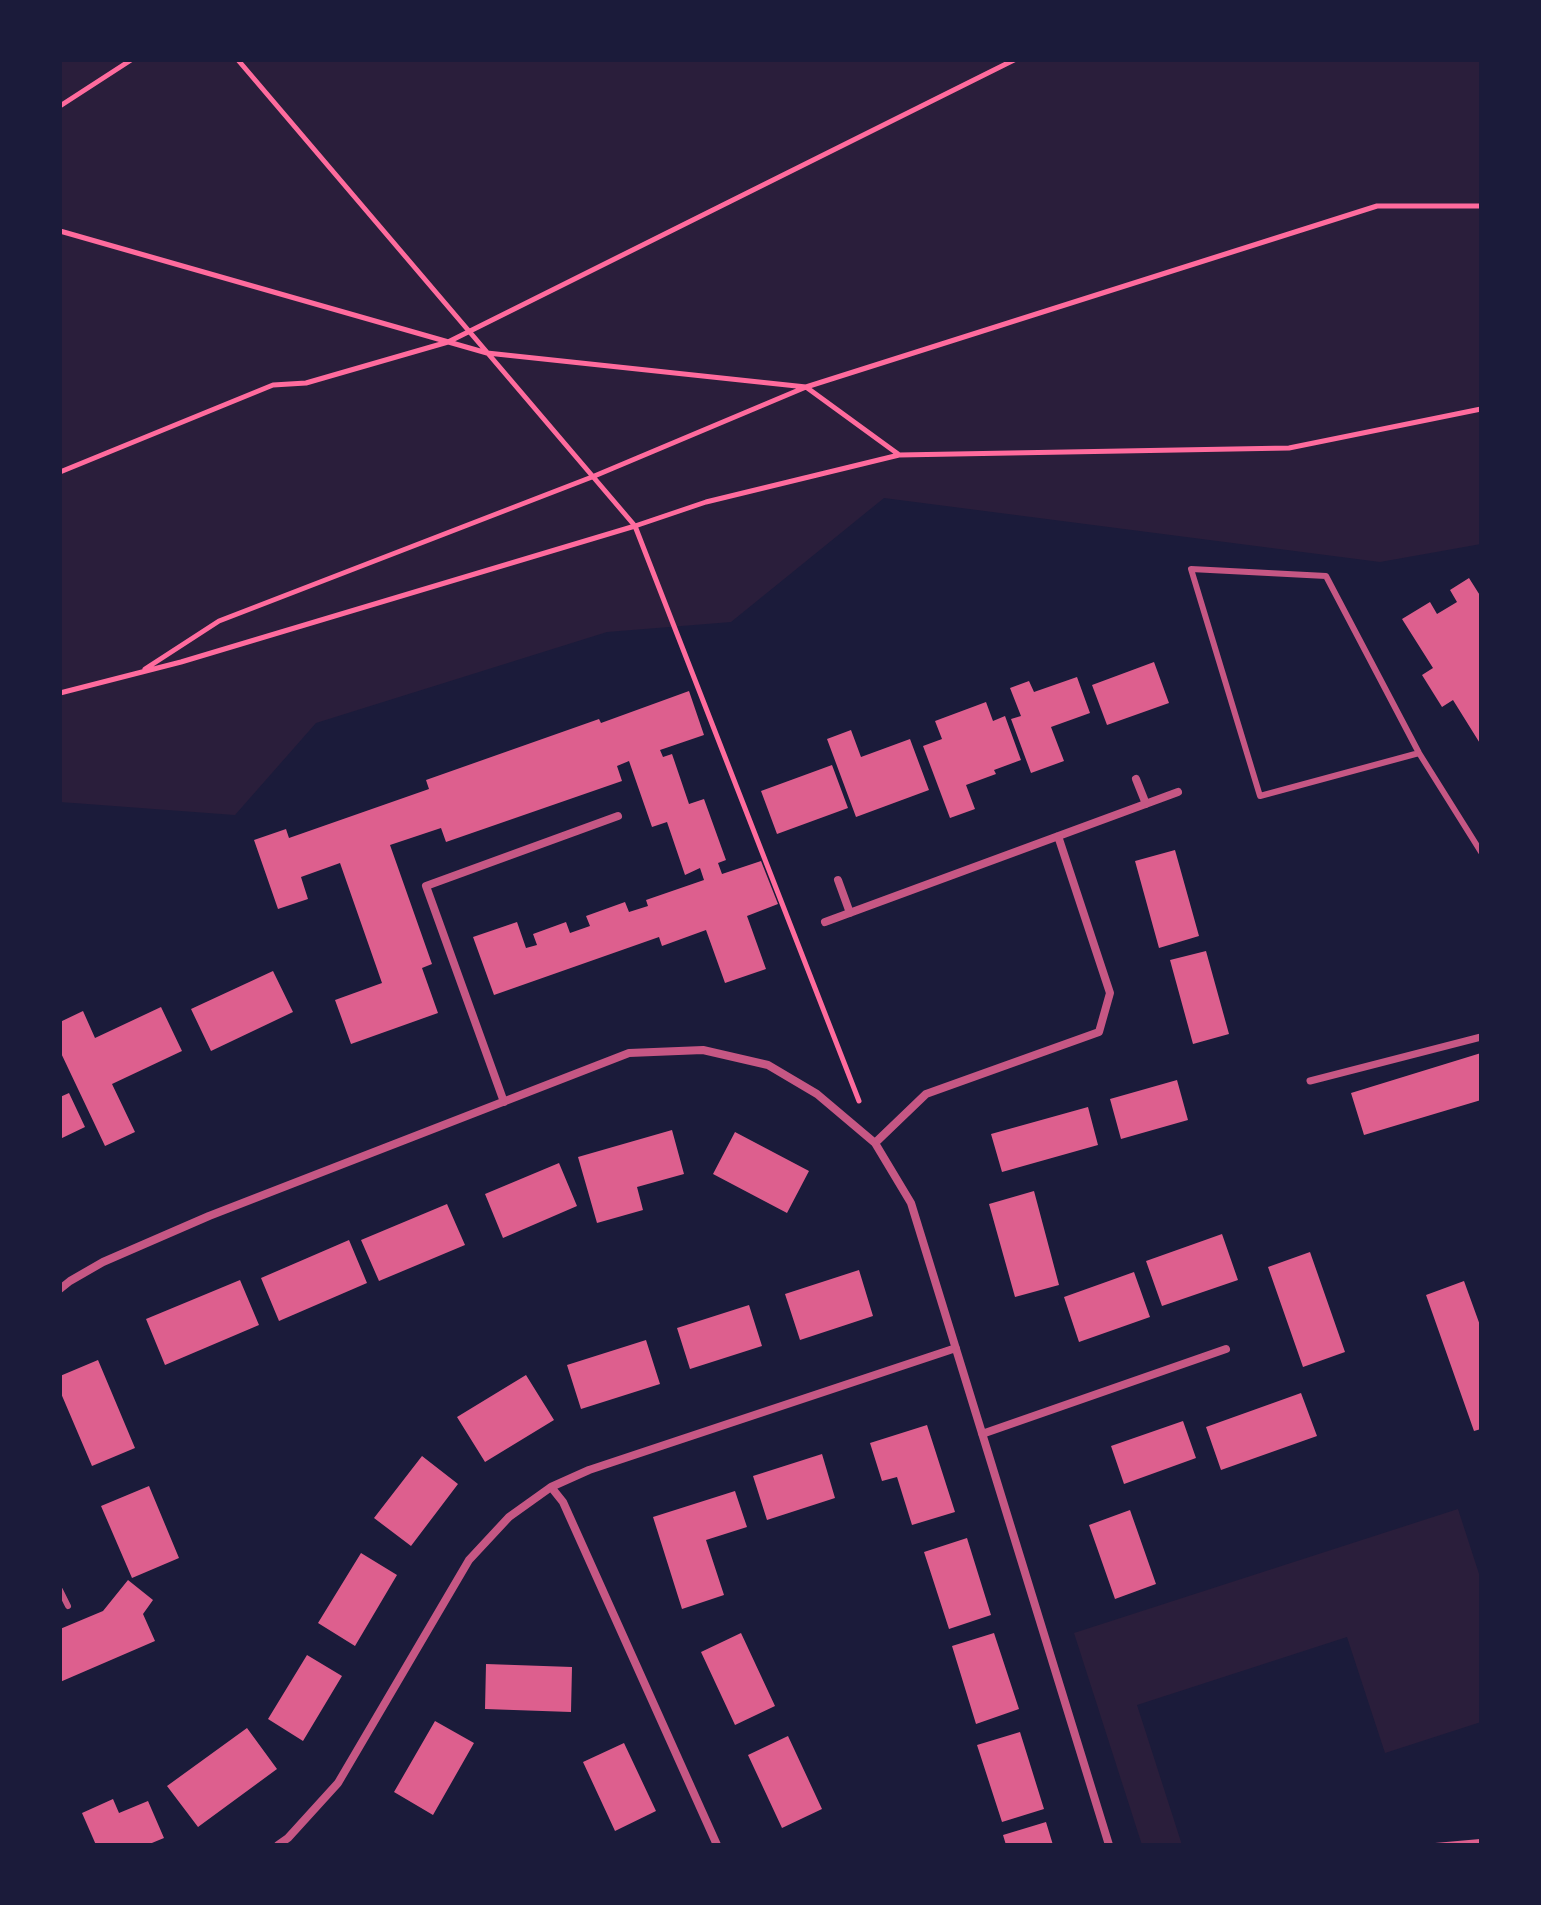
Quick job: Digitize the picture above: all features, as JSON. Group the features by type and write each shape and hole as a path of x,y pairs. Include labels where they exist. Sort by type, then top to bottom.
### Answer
{"street":[{"path":"1136,779 1146,804"},
{"path":"825,922 1178,792"},
{"path":"504,1102 426,886 618,816"},
{"path":"875,1143 926,1094 1099,1032 1110,993 1058,836"},
{"path":"838,880 850,913"},
{"path":"1310,1081 1481,1037"},
{"path":"60,1289 103,1262 209,1216 629,1053 703,1050 768,1065 817,1094 875,1143 911,1203 1109,1845"},
{"path":"278,1845 292,1841 338,1783 469,1560 509,1517 551,1487 589,1470 956,1348"},
{"path":"982,1434 1226,1349"},
{"path":"551,1487 563,1502 717,1845"}],"lane":[{"path":"1419,753 1260,796 1191,569 1326,576 1419,753 1481,852"},
{"path":"60,1590 68,1606"}],"path":[{"path":"60,106 131,60"},
{"path":"238,60 635,526 859,1101"},
{"path":"60,472 273,385 306,383 448,342 1014,60"},
{"path":"140,672 219,621 592,477 806,387 1377,206 1481,206"},
{"path":"60,231 487,353 806,387 899,455"},
{"path":"60,693 196,658 706,502 899,455 1289,448 1481,409"}],"shaded area":[{"path":"60,60 1481,60 1481,544 1380,562 884,498 731,622 607,632 316,723 235,815 60,802"},
{"path":"1458,1509 1481,1580 1481,1722 1385,1753 1347,1637 1137,1705 1182,1845 1142,1845 1074,1633"}],"building":[{"path":"1469,578 1481,597 1481,745 1453,700 1442,707 1422,675 1433,668 1402,619 1430,602 1437,614 1457,602 1450,590"},
{"path":"1154,662 1169,703 1107,725 1092,685"},
{"path":"1077,677 1090,713 1051,727 1064,761 1031,773 1011,719 1021,716 1010,688 1029,681 1034,692"},
{"path":"689,691 704,735 660,750 663,757 672,754 689,804 704,799 726,860 718,863 722,874 761,861 778,904 747,916 766,969 725,983 706,930 662,946 659,937 494,995 473,937 517,922 526,948 537,945 533,934 566,922 570,933 590,926 586,916 625,902 629,912 648,906 646,900 704,880 700,868 685,875 667,822 652,827 629,761 617,766 622,781 446,842 441,828 390,845 432,964 422,968 438,1013 351,1044 335,1000 382,983 340,863 301,877 308,899 278,909 254,840 286,829 289,838 429,789 426,780"},
{"path":"986,702 993,721 1005,716 1021,760 994,770 996,774 966,785 975,809 950,818 923,746 942,739 935,721"},
{"path":"851,730 861,757 910,739 929,790 856,817 827,739"},
{"path":"832,765 848,808 777,834 761,791"},
{"path":"1175,850 1199,936 1159,948 1135,861"},
{"path":"1206,951 1229,1034 1193,1044 1170,960"},
{"path":"273,971 293,1012 211,1051 191,1009"},
{"path":"161,1007 182,1051 112,1084 135,1132 105,1146 60,1051 60,1022 83,1011 95,1038"},
{"path":"1481,1053 1481,1100 1364,1135 1351,1093"},
{"path":"1177,1080 1188,1120 1121,1139 1110,1099"},
{"path":"69,1093 85,1127 60,1139 60,1097"},
{"path":"1088,1107 1098,1145 1002,1172 991,1134"},
{"path":"672,1130 684,1174 637,1187 643,1210 597,1223 578,1157"},
{"path":"735,1132 809,1171 787,1213 713,1174"},
{"path":"559,1163 577,1206 503,1238 485,1194"},
{"path":"1034,1191 1059,1285 1015,1297 989,1204"},
{"path":"447,1204 465,1245 379,1281 361,1240"},
{"path":"1222,1234 1238,1280 1162,1306 1146,1261"},
{"path":"349,1240 367,1283 279,1321 261,1278"},
{"path":"1310,1252 1345,1352 1303,1367 1268,1267"},
{"path":"859,1270 873,1316 800,1340 785,1294"},
{"path":"1134,1272 1150,1317 1079,1342 1064,1297"},
{"path":"240,1280 259,1325 165,1365 146,1319"},
{"path":"1464,1281 1481,1328 1481,1429 1474,1431 1426,1295"},
{"path":"749,1305 762,1346 690,1369 677,1328"},
{"path":"646,1340 660,1384 581,1409 567,1365"},
{"path":"98,1360 135,1448 92,1466 60,1391 60,1376"},
{"path":"526,1375 554,1420 485,1462 457,1417"},
{"path":"1301,1393 1317,1436 1221,1470 1206,1427"},
{"path":"1183,1421 1196,1458 1124,1484 1111,1446"},
{"path":"927,1425 955,1512 912,1525 897,1477 882,1481 870,1443"},
{"path":"822,1454 835,1498 767,1520 753,1476"},
{"path":"422,1456 458,1484 411,1546 374,1518"},
{"path":"149,1486 179,1558 132,1578 101,1506"},
{"path":"735,1491 747,1527 706,1540 724,1595 682,1609 653,1517"},
{"path":"1130,1510 1156,1584 1115,1599 1089,1525"},
{"path":"967,1538 991,1615 949,1629 924,1552"},
{"path":"361,1553 397,1575 355,1646 318,1623"},
{"path":"128,1580 153,1600 143,1614 155,1641 60,1682 60,1629 103,1611"},
{"path":"741,1633 775,1706 735,1725 701,1652"},
{"path":"994,1633 1019,1709 976,1724 952,1646"},
{"path":"307,1655 342,1676 303,1741 268,1719"},
{"path":"486,1664 572,1667 571,1712 485,1709"},
{"path":"435,1721 474,1743 433,1815 394,1792"},
{"path":"247,1728 277,1769 198,1827 167,1786"},
{"path":"1020,1732 1044,1809 1002,1822 977,1745"},
{"path":"788,1736 822,1809 782,1828 748,1755"},
{"path":"624,1743 656,1811 615,1831 583,1762"},
{"path":"113,1799 119,1813 148,1801 164,1838 147,1845 96,1845 82,1813"},
{"path":"1046,1822 1053,1845 1006,1845 1003,1835"},
{"path":"1480,1839 1480,1845 1435,1845 1435,1843"}]}
